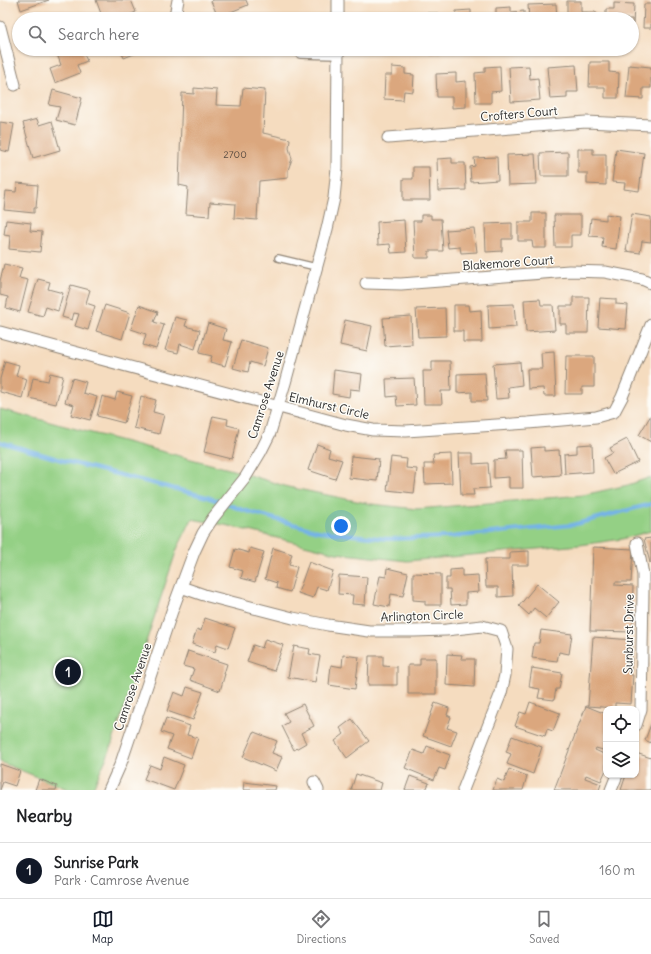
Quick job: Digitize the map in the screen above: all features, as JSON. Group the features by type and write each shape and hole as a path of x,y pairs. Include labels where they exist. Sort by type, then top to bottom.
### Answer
{"street":[{"path":"176,12 178,0"},
{"path":"338,0 338,12"},
{"path":"0,27 15,85"},
{"name":"Camrose Avenue","path":"109,790 121,764 194,552 203,533 213,518 246,478 270,433 327,229 334,198 337,168 338,56"},
{"name":"Crofters Court","path":"388,138 586,122 651,125"},
{"name":"Blakemore Court","path":"366,284 401,284 569,271 605,272 642,279 651,283"},
{"name":"Elmhurst Circle","path":"0,332 346,425 373,430 406,431 596,417 614,412 622,397 651,325"},
{"name":"Sunburst Drive","path":"637,543 647,590 646,691 639,715"},
{"name":"Arlington Circle","path":"181,587 204,595 293,618 328,625 369,630 414,631 446,630 482,626 501,631 508,649 501,693 463,790"},
{"path":"611,790 616,778"}],"lane":[{"path":"278,258 316,267"}],"green space":[{"path":"0,409 233,470 288,487 371,504 417,509 583,495 628,485 651,477 651,531 622,539 580,545 407,561 336,553 230,526 192,519 177,549 110,750 92,790 70,790 0,762"}],"building":[{"path":"18,0 49,0 21,10"},
{"path":"96,0 131,0 136,12 100,12"},
{"path":"246,0 248,5 230,12 216,12 211,1"},
{"path":"567,1 581,1 581,12 567,12"},
{"path":"614,3 634,4 634,12 606,12 606,9 614,9"},
{"path":"556,4 557,12 528,12 528,5"},
{"path":"644,4 651,4 651,28 643,28"},
{"path":"511,7 511,12 496,12 496,8"},
{"path":"471,10 471,12 456,12"},
{"path":"58,56 85,56 87,61 77,65 80,73 55,83 50,69 61,65"},
{"path":"590,62 609,62 609,72 619,73 618,98 605,98 605,87 589,87"},
{"path":"576,65 578,92 567,92 567,98 550,99 547,67"},
{"path":"629,65 651,67 651,88 643,88 643,99 626,98"},
{"path":"500,66 501,91 491,92 491,103 476,103 475,73 485,72 485,67"},
{"path":"529,66 530,79 538,78 540,100 511,102 509,67"},
{"path":"392,67 405,68 405,74 414,75 413,92 404,91 403,100 384,99 385,75 392,75"},
{"path":"456,73 456,82 466,81 466,107 452,108 452,97 437,97 436,74"},
{"path":"194,88 217,90 216,105 241,106 243,88 265,90 263,133 290,139 289,148 292,159 288,170 288,178 259,181 257,220 234,218 235,204 210,202 209,216 186,214 188,187 179,185 182,93 194,94"},
{"path":"53,90 82,98 75,125 56,120 60,107 49,105"},
{"path":"37,119 39,125 52,121 60,150 33,158 23,123"},
{"path":"0,122 14,124 9,152 0,150"},
{"path":"578,149 593,149 593,154 606,154 606,185 587,184 587,173 578,173"},
{"path":"616,149 644,153 639,191 624,189 625,183 612,182"},
{"path":"568,152 568,176 541,176 540,153"},
{"path":"535,154 537,184 508,185 507,155"},
{"path":"497,157 498,180 471,182 470,167 475,166 474,158"},
{"path":"452,158 452,163 465,163 466,190 438,191 437,159"},
{"path":"413,167 429,167 430,200 403,200 403,179 413,179"},
{"path":"17,183 38,185 36,208 34,208 34,213 4,210 6,191 16,192"},
{"path":"532,213 546,213 546,248 533,248 532,241 518,241 518,222 532,222"},
{"path":"606,214 620,216 616,249 602,247 603,237 589,236 591,218 606,220"},
{"path":"632,214 651,217 651,242 642,241 640,253 626,251"},
{"path":"421,215 431,215 431,219 441,219 443,251 429,251 429,258 415,258 413,221 421,221"},
{"path":"554,215 581,215 581,235 571,235 571,247 555,247"},
{"path":"6,220 31,223 30,231 42,232 40,252 9,249 10,236 4,235"},
{"path":"404,220 406,252 391,253 390,244 378,245 377,222"},
{"path":"512,223 512,239 502,239 502,251 486,252 485,224"},
{"path":"474,228 477,252 461,253 460,247 448,248 446,230"},
{"path":"4,264 22,268 19,278 28,280 20,312 6,308 8,297 0,295 0,281"},
{"path":"38,279 50,282 48,289 63,293 58,311 46,307 43,316 28,312"},
{"path":"71,285 90,290 86,303 95,306 88,330 75,326 79,314 74,313 72,320 62,317"},
{"path":"573,297 589,297 588,333 566,333 566,324 560,324 560,306 573,306"},
{"path":"600,298 616,299 616,304 628,305 626,329 598,327"},
{"path":"540,299 541,305 553,305 555,330 526,332 524,300"},
{"path":"514,304 516,327 489,329 488,305"},
{"path":"105,305 130,313 122,339 96,331"},
{"path":"139,305 158,312 154,322 164,325 156,349 143,345 146,334 131,329"},
{"path":"454,305 468,305 469,311 481,310 482,342 463,342 463,331 454,331"},
{"path":"445,308 446,336 418,337 416,309"},
{"path":"411,316 412,344 385,346 383,318"},
{"path":"175,317 187,320 185,326 200,330 195,349 180,344 178,353 165,350"},
{"path":"345,320 372,326 367,351 340,345"},
{"path":"208,323 226,329 223,340 232,342 225,366 210,362 212,356 199,353"},
{"path":"241,340 268,348 263,366 250,362 248,372 233,368"},
{"path":"554,352 556,396 544,396 543,388 528,389 527,369 542,369 541,353"},
{"path":"566,356 594,356 594,387 582,387 582,394 565,394"},
{"path":"5,361 19,365 16,376 27,379 22,398 0,392 0,379"},
{"path":"432,361 450,361 451,391 441,391 442,404 424,404 423,371 432,371"},
{"path":"520,362 522,385 508,387 509,398 496,399 493,364"},
{"path":"334,370 362,374 360,390 350,389 349,397 332,394"},
{"path":"50,373 63,376 56,404 29,398 33,378 48,381"},
{"path":"485,373 487,401 472,401 472,392 457,393 457,374"},
{"path":"72,378 86,382 83,393 97,397 90,420 71,415 74,405 65,402"},
{"path":"414,378 416,405 397,406 396,396 387,397 386,379"},
{"path":"117,392 132,396 124,423 97,416 102,396 115,400"},
{"path":"141,396 156,400 153,412 164,415 159,434 134,428"},
{"path":"651,415 651,442 639,435"},
{"path":"213,416 228,419 227,425 239,428 232,459 204,452"},
{"path":"627,439 638,462 613,474 604,458 613,453 610,448"},
{"path":"317,444 330,449 328,456 342,460 335,479 308,470"},
{"path":"592,444 593,472 565,474 564,454 577,453 577,445"},
{"path":"544,447 544,451 559,450 561,475 533,477 531,448"},
{"path":"505,450 522,450 523,488 509,488 509,477 494,478 494,460 506,459"},
{"path":"459,453 473,453 473,464 488,463 490,488 473,489 474,495 461,495"},
{"path":"451,454 452,483 425,484 424,464 434,464 433,455"},
{"path":"351,456 379,459 377,481 349,478"},
{"path":"391,457 407,459 406,468 417,469 414,493 387,490"},
{"path":"651,538 651,562 650,563 644,539"},
{"path":"593,547 633,549 631,582 615,582 615,585 633,586 633,632 590,631"},
{"path":"250,548 264,552 255,582 241,578 243,571 230,567 235,549 249,553"},
{"path":"273,548 292,554 289,565 297,567 290,592 276,588 277,583 265,579"},
{"path":"529,551 529,565 512,565 513,596 498,597 498,587 486,587 485,559 510,559 510,552"},
{"path":"309,562 333,571 327,590 317,587 313,598 298,593"},
{"path":"387,568 408,573 403,596 391,594 389,607 374,604 380,576 386,577"},
{"path":"462,569 462,576 478,575 479,592 466,593 466,604 451,605 450,589 446,589 446,578 450,578 450,570"},
{"path":"413,573 441,574 441,605 425,605 425,601 413,600"},
{"path":"339,575 367,577 365,605 352,604 353,595 338,594"},
{"path":"537,584 559,602 546,618 534,608 529,615 519,606"},
{"path":"205,618 235,628 228,648 217,644 215,652 192,644 197,629 201,631"},
{"path":"541,630 572,634 569,654 559,652 557,661 532,658 534,643 539,643"},
{"path":"593,637 633,640 631,704 615,703 615,706 603,707 588,706"},
{"path":"265,639 283,645 274,671 247,662 253,645 262,648"},
{"path":"294,646 310,649 309,654 320,656 315,682 288,677"},
{"path":"188,651 227,664 220,691 190,680 194,669 183,666"},
{"path":"447,654 462,655 461,659 475,659 474,687 446,685"},
{"path":"343,655 359,657 355,689 329,685 331,665 342,667"},
{"path":"369,656 383,656 383,666 397,667 397,685 368,685"},
{"path":"420,658 436,658 436,694 408,694 408,665 420,665"},
{"path":"532,668 562,673 559,689 556,689 554,700 538,698 540,689 529,687"},
{"path":"187,687 203,692 193,720 167,711 174,692 184,696"},
{"path":"530,702 560,713 553,731 547,729 545,736 515,726 520,712 526,714"},
{"path":"435,703 449,708 447,715 451,717 447,728 457,731 451,746 423,736"},
{"path":"303,704 314,726 301,733 306,743 294,750 282,726 289,722 284,713"},
{"path":"586,706 603,713 603,750 596,748 595,750 603,754 603,777 601,781 586,775 585,778 601,784 599,790 554,790"},
{"path":"166,718 190,726 187,735 198,738 191,758 167,749 172,736 161,732"},
{"path":"352,719 369,741 347,758 335,741 344,734 340,728"},
{"path":"651,724 651,743 645,740"},
{"path":"254,732 277,741 272,753 282,757 276,771 243,757"},
{"path":"512,736 542,747 533,774 507,764 511,754 506,752"},
{"path":"427,746 450,755 445,770 439,768 434,780 405,768 413,750 424,754"},
{"path":"639,754 651,758 651,790 621,790 625,778 639,778"},
{"path":"164,757 184,765 174,790 144,779 150,765 160,769"},
{"path":"0,764 20,771 15,786 3,782 0,790"},
{"path":"509,769 527,776 523,790 493,790 497,779 504,782"},
{"path":"356,774 382,783 380,790 351,790"},
{"path":"410,776 429,783 426,790 405,790"},
{"path":"39,779 57,786 56,790 35,790"},
{"path":"244,782 276,786 275,790 243,790"}],"waterway":[{"path":"0,442 65,461 207,497 243,510 318,531 387,539 449,537 572,525 651,504"}],"place":[{"name":"Sunrise Park","path":"68,672"}]}
